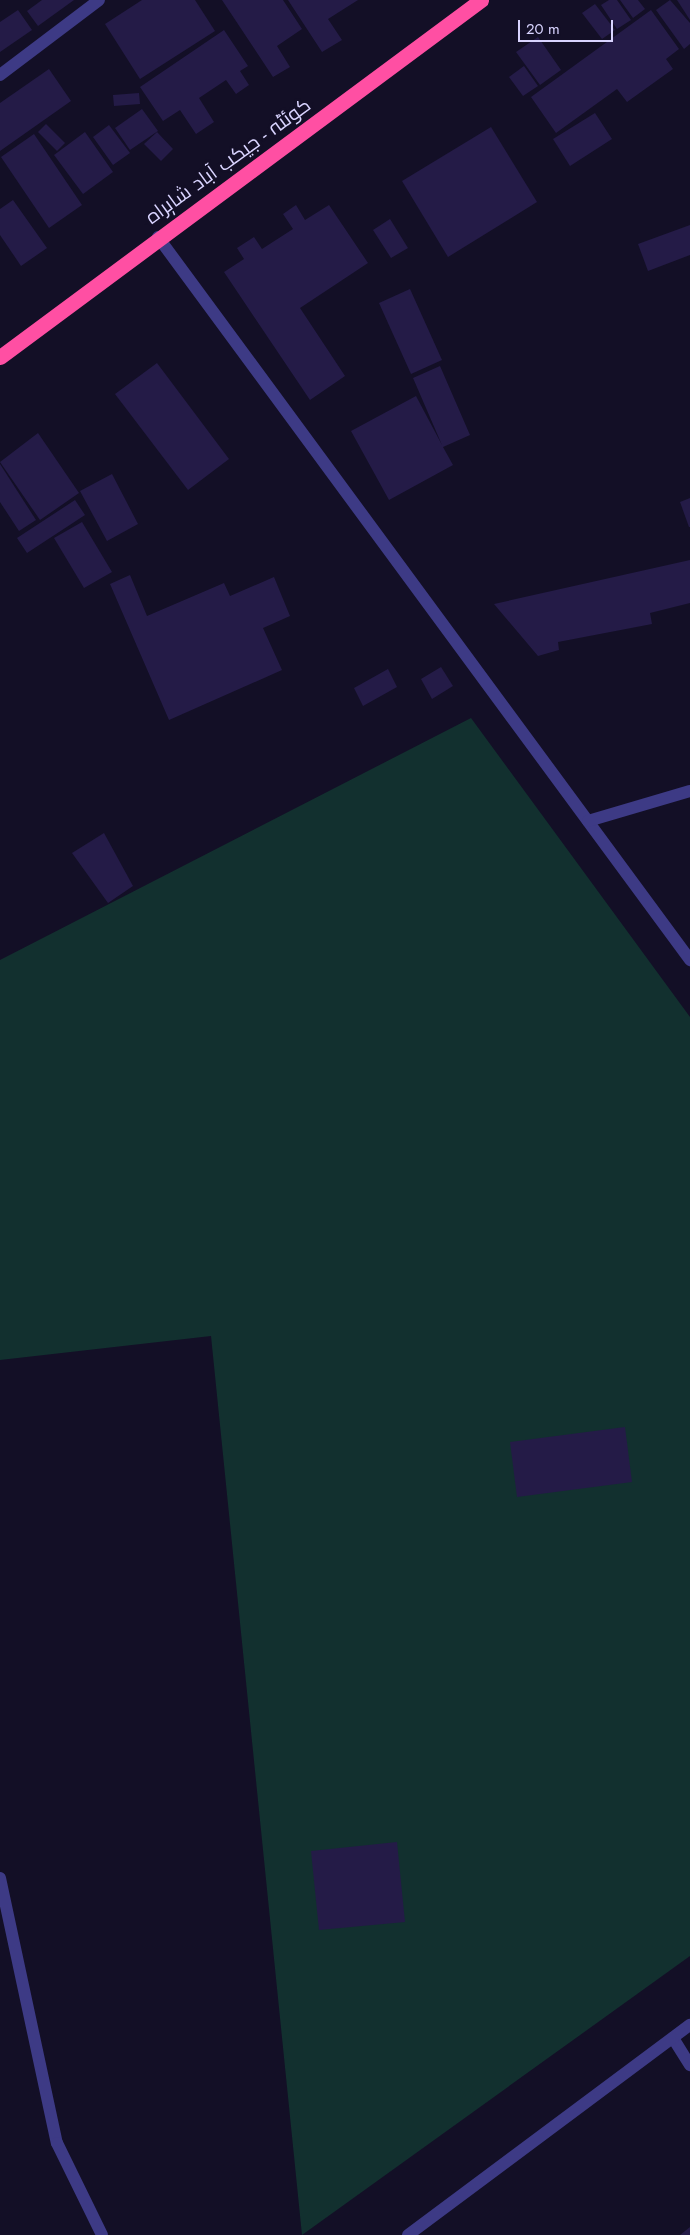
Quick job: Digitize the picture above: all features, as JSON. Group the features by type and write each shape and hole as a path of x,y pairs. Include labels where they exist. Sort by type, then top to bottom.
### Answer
{"highway":[{"name":"کوئٹہ - جیکب آباد شاہراہ","path":"0,356 158,237 481,0"}],"street":[{"path":"0,75 99,0"},
{"path":"158,237 690,960"},
{"path":"588,821 690,791"},
{"path":"0,1878 57,2143 102,2235"},
{"path":"408,2235 690,2025"},
{"path":"673,2038 690,2065"}],"green space":[{"path":"471,718 690,1017 690,1956 302,2235 211,1336 0,1360 0,960"}],"building":[{"path":"42,0 74,0 38,26 27,11"},
{"path":"142,0 195,0 215,31 140,79 105,24"},
{"path":"222,0 283,0 302,29 277,46 290,67 273,77"},
{"path":"288,0 358,0 328,19 342,40 322,52"},
{"path":"609,0 617,0 631,20 617,29 601,5"},
{"path":"620,0 638,0 645,9 633,18"},
{"path":"670,0 690,23 690,44 684,49 656,10"},
{"path":"677,0 690,0 690,20"},
{"path":"595,4 615,30 602,39 582,13"},
{"path":"18,10 32,30 0,52 0,22"},
{"path":"651,10 679,49 666,59 673,69 627,102 617,89 556,133 531,97"},
{"path":"224,30 248,66 240,71 249,85 236,94 226,80 199,98 214,122 196,134 180,110 163,121 140,87"},
{"path":"538,37 561,70 540,85 516,52"},
{"path":"524,66 538,86 523,96 509,77"},
{"path":"49,69 71,101 0,151 0,103"},
{"path":"139,93 140,104 114,106 113,95"},
{"path":"142,109 158,131 130,150 115,128"},
{"path":"595,113 612,139 570,166 553,139"},
{"path":"46,124 65,143 57,151 38,132"},
{"path":"109,125 130,153 113,165 93,137"},
{"path":"491,127 537,202 448,257 402,181"},
{"path":"85,132 113,172 83,194 54,155"},
{"path":"157,132 173,149 161,161 144,144"},
{"path":"34,134 82,205 49,228 1,157"},
{"path":"13,200 47,248 21,266 0,235 0,209"},
{"path":"296,205 305,220 329,205 368,263 300,308 345,376 310,400 224,272 244,259 237,248 254,237 262,249 293,229 283,214"},
{"path":"390,219 408,248 391,258 373,230"},
{"path":"690,225 690,255 648,271 638,244"},
{"path":"410,289 442,360 411,374 379,303"},
{"path":"157,363 229,459 188,490 115,394"},
{"path":"440,366 470,435 443,447 453,465 389,500 351,431 416,396 442,445 413,378"},
{"path":"38,433 79,493 40,520 0,462"},
{"path":"0,464 36,520 19,531 0,502"},
{"path":"112,474 138,524 107,541 80,491"},
{"path":"690,498 690,527 689,527 680,502"},
{"path":"75,500 85,515 27,553 17,538"},
{"path":"82,522 112,572 84,588 54,538"},
{"path":"690,560 690,603 650,613 652,624 558,642 559,650 538,656 494,604"},
{"path":"130,575 147,616 224,583 230,596 274,577 290,616 263,628 282,670 169,720 110,584"},
{"path":"441,667 453,686 432,699 421,679"},
{"path":"388,669 397,687 363,706 354,688"},
{"path":"104,833 133,886 108,903 72,853"},
{"path":"625,1427 632,1482 517,1497 510,1442"},
{"path":"397,1842 405,1922 319,1930 311,1851"},
{"path":"690,2227 690,2235 680,2235"}]}
